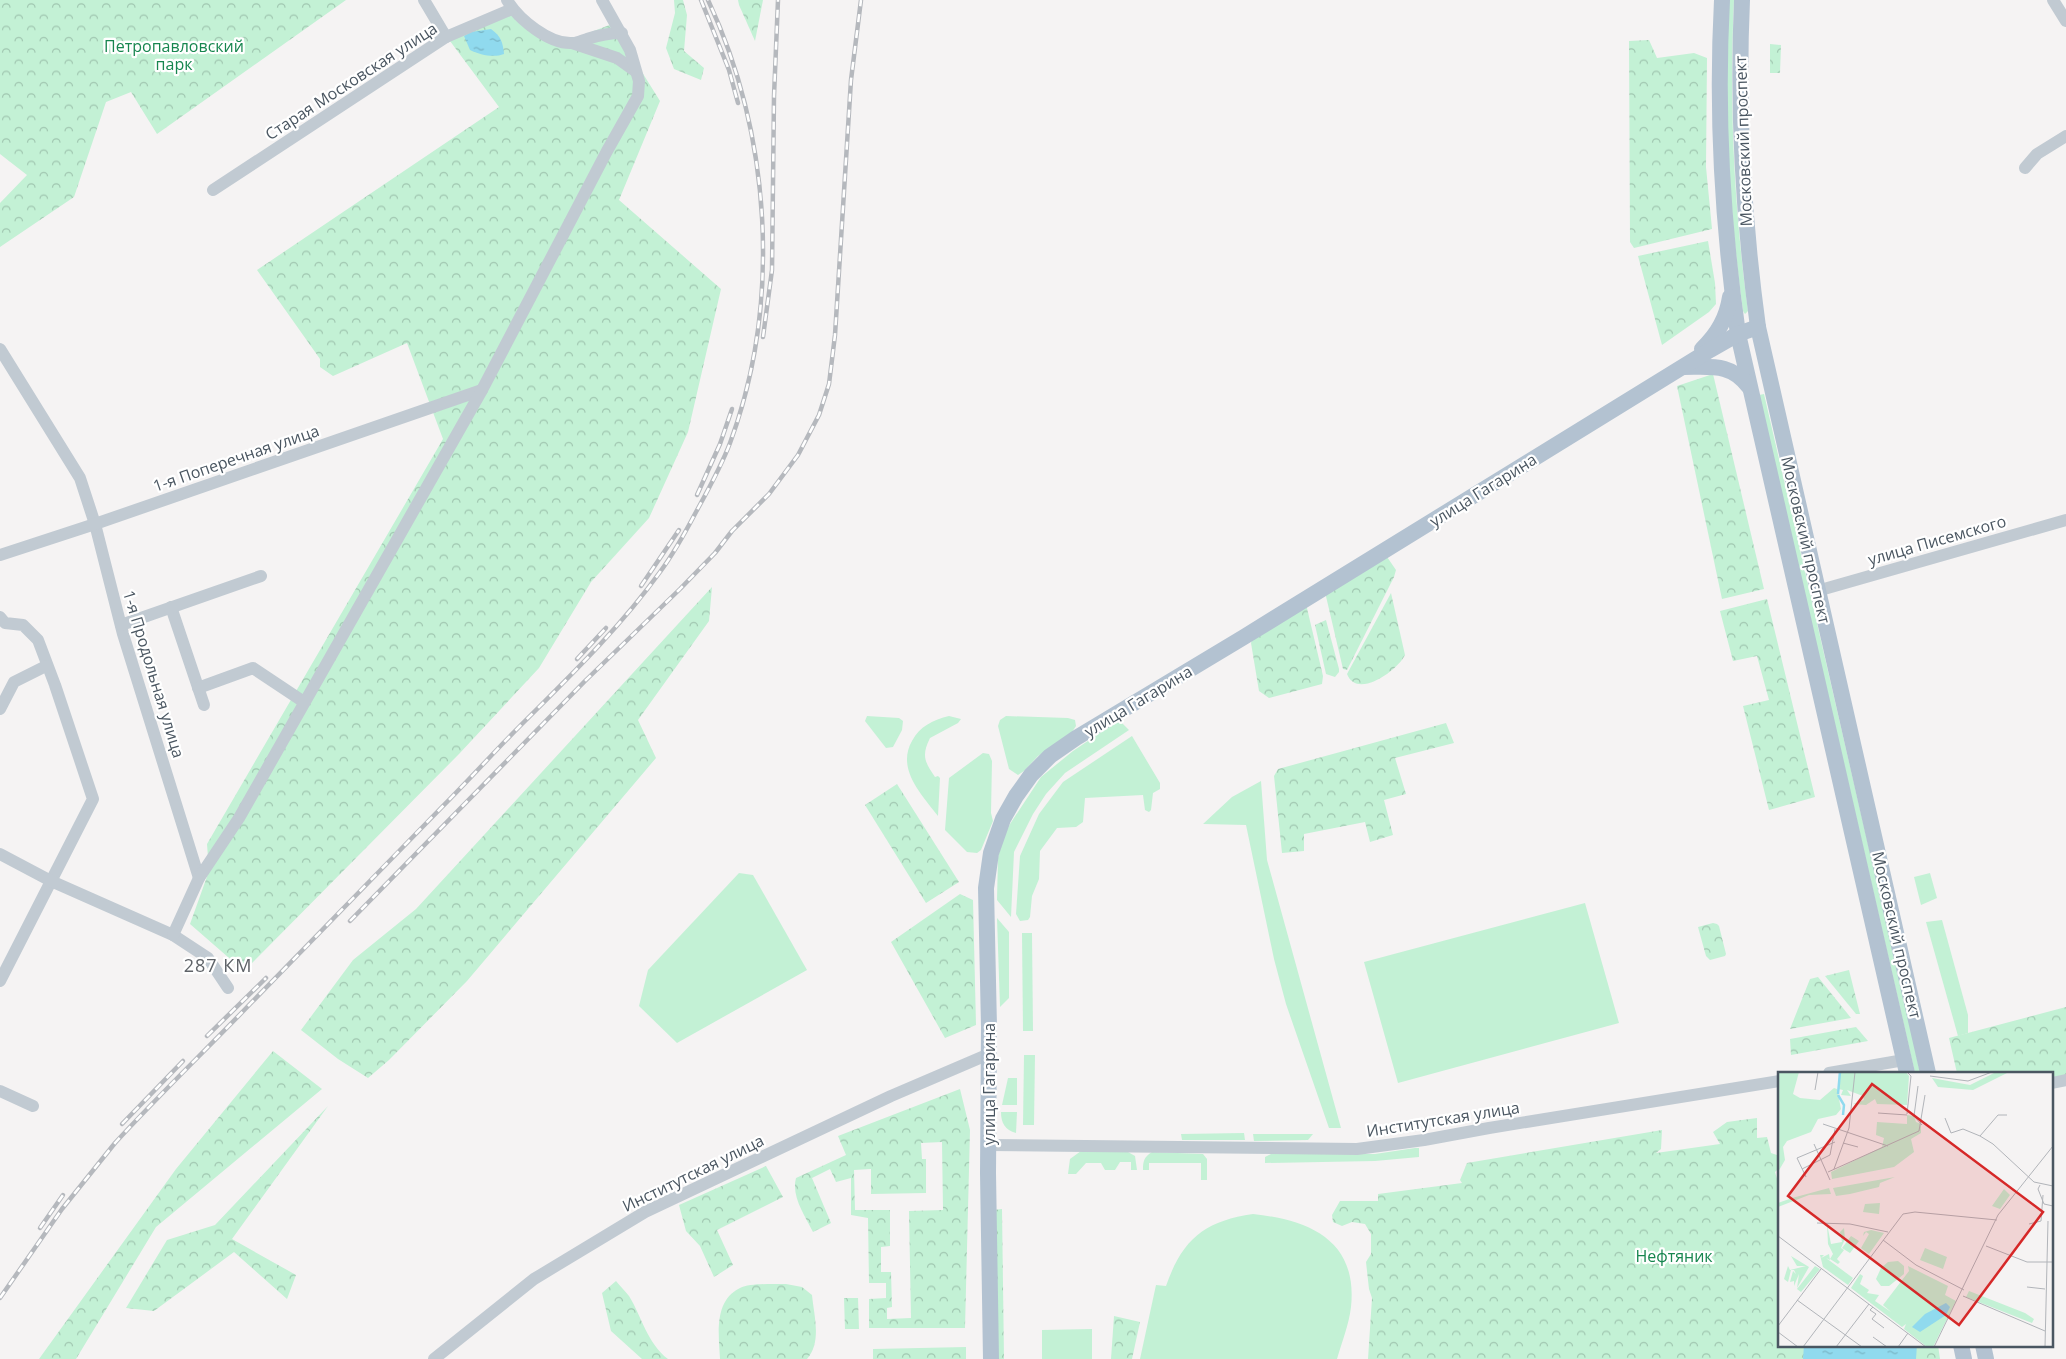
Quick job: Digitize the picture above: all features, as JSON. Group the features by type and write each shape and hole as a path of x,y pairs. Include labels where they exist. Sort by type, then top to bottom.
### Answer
{"main road":[{"name":"Московский проспект","path":"1722,0 1718,64 1719,123 1723,203 1738,334 1905,1066"},
{"name":"Московский проспект","path":"1742,0 1739,93 1742,175 1748,255 1758,327 1928,1072"},
{"path":"1681,367 1716,334 1726,312 1731,286"},
{"name":"улица Гагарина","path":"991,1359 987,879 991,853 1003,819 1031,775 1050,756 1076,738 1244,637 1681,367 1738,334 1758,327"},
{"path":"1681,367 1714,366 1734,372 1749,387"},
{"path":"1962,1346 1964,1359"},
{"path":"1983,1346 1986,1359"}],"street":[{"path":"424,0 446,37"},
{"path":"172,935 199,878 239,818 482,390 607,151 638,96 639,81 630,50 602,0"},
{"path":"2053,0 2066,21"},
{"path":"510,5 532,28 551,38 617,58 635,71"},
{"name":"Старая Московская улица","path":"213,190 446,37 510,5"},
{"path":"572,43 609,33 622,33"},
{"path":"2025,168 2037,154 2066,136"},
{"name":"1-я Продольная улица","path":"0,348 80,478 95,524 121,625 199,878"},
{"name":"1-я Поперечная улица","path":"0,555 482,390"},
{"name":"улица Писемского","path":"1817,591 2066,520"},
{"path":"121,625 261,576"},
{"path":"171,607 204,705"},
{"path":"0,617 5,623 23,625 38,640 46,666 56,685 94,799 0,981"},
{"path":"0,709 14,682 46,666"},
{"path":"198,688 253,668 304,702"},
{"path":"0,854 51,881 172,935 208,958 228,988"},
{"name":"Институтская улица","path":"434,1359 534,1279 645,1212 891,1096 989,1054"},
{"path":"1840,1072 1905,1066"},
{"name":"Институтская улица","path":"988,1145 1357,1149 1398,1145 1489,1128 1778,1081"},
{"path":"0,1091 33,1106"}],"green space":[{"name":"Петропавловский парк","path":"0,0 346,0 157,134 131,92 106,102 74,197 0,247 0,203 27,175 0,154"},
{"path":"674,0 683,0 687,15 684,51 704,68 701,80 674,69 666,48 675,13"},
{"path":"738,0 763,0 755,41 739,5"},
{"path":"1729,0 1734,0 1732,78 1734,156 1739,233 1748,311 1745,314 1743,311 1736,257 1728,149 1726,95"},
{"path":"512,9 565,42 612,24 660,101 619,200 721,289 688,432 649,518 591,582 539,668 459,754 244,971 190,924 209,871 207,844 443,439 407,343 333,376 320,367 320,359 257,270 499,107 450,41"},
{"path":"1649,40 1657,58 1694,53 1707,58 1706,167 1712,229 1634,248 1630,242 1629,41"},
{"path":"1770,44 1781,45 1780,73 1770,73"},
{"path":"1708,241 1715,283 1716,304 1709,312 1662,345 1638,256"},
{"path":"1713,374 1764,589 1722,599 1677,386"},
{"path":"1764,394 1920,1072 1915,1072 1759,395"},
{"path":"1385,554 1396,570 1394,577 1347,670 1343,669 1325,592"},
{"path":"712,587 709,621 638,720 656,758 467,981 389,1060 368,1078 338,1059 301,1030 353,960 416,909"},
{"path":"1391,593 1405,655 1394,668 1377,680 1359,684 1352,681 1347,674"},
{"path":"1767,599 1815,797 1769,810 1743,706 1769,700 1757,656 1733,661 1720,611"},
{"path":"1306,604 1323,676 1322,684 1269,698 1259,691 1251,643 1254,634"},
{"path":"1326,620 1339,669 1335,677 1326,674 1315,625"},
{"path":"867,716 899,718 903,721 902,730 893,747 886,748 865,721"},
{"path":"949,716 961,719 958,723 930,738 925,754 925,759 935,777 938,776 940,778 938,816 913,781 907,762 908,751 919,731 938,719"},
{"path":"1006,716 1068,718 1075,720 1076,726 1072,732 1038,756 1018,775 1009,769 998,726 1000,720"},
{"path":"1116,722 1122,723 1129,730 1065,773 1046,794 1033,814 1014,852 1011,917 997,900 998,858 1002,840 1010,824 1041,777 1073,751"},
{"path":"1446,723 1454,743 1395,758 1406,794 1384,800 1393,835 1370,842 1365,822 1304,834 1304,851 1282,853 1274,776 1278,769"},
{"path":"1132,736 1160,783 1160,789 1153,793 1151,810 1149,812 1145,810 1143,795 1085,798 1083,822 1076,827 1057,828 1040,851 1039,879 1032,896 1030,917 1028,920 1020,921 1016,914 1020,856 1039,814 1063,782"},
{"path":"983,753 989,754 992,761 991,813 993,821 981,850 977,853 967,852 945,830 949,778"},
{"path":"1261,781 1267,860 1341,1128 1329,1128 1286,1004 1274,959 1246,825 1203,824 1232,797"},
{"path":"897,784 959,882 926,903 865,805"},
{"path":"739,873 753,875 807,970 677,1043 639,1006 648,970"},
{"path":"1930,873 1937,898 1921,905 1914,877"},
{"path":"960,894 973,900 976,1025 945,1038 891,942"},
{"path":"1585,903 1619,1023 1398,1083 1364,962"},
{"path":"997,918 1009,932 1009,998 1000,1007"},
{"path":"1942,920 1968,1015 1968,1033 1958,1036 1926,922"},
{"path":"1713,923 1719,926 1726,954 1725,956 1710,960 1706,956 1698,927"},
{"path":"1022,933 1032,933 1033,1031 1023,1031"},
{"path":"1849,970 1860,1014 1856,1014 1825,976"},
{"path":"1818,977 1851,1018 1790,1029 1810,979"},
{"path":"2066,1007 2066,1075 2054,1078 2054,1072 1957,1072 1949,1038"},
{"path":"1856,1027 1868,1041 1791,1055 1790,1039"},
{"path":"273,1051 322,1089 156,1227 76,1359 39,1359 176,1169"},
{"path":"1024,1055 1035,1055 1034,1125 1023,1125"},
{"path":"1008,1078 1017,1078 1017,1105 1002,1105"},
{"path":"960,1089 970,1130 965,1328 869,1328 869,1299 886,1298 886,1283 869,1283 868,1218 851,1215 851,1178 836,1182 830,1169 812,1178 831,1223 813,1232 795,1192 796,1178 846,1155 838,1136","holes":["942,1142 943,1210 909,1211 911,1318 887,1319 887,1308 892,1307 891,1272 881,1272 881,1247 890,1246 890,1210 855,1210 854,1170 871,1169 871,1194 926,1193 926,1159 922,1159 921,1143"]},
{"path":"328,1106 232,1239 296,1275 287,1299 234,1252 154,1311 126,1308 167,1240 215,1225"},
{"path":"1001,1112 1017,1112 1016,1133 1004,1126"},
{"name":"Нефтяник","path":"1757,1118 1757,1138 1767,1137 1771,1153 1778,1155 1778,1169 1775,1172 1778,1182 1778,1346 1938,1346 1940,1359 1368,1359 1372,1298 1366,1262 1371,1254 1371,1234 1365,1224 1352,1222 1342,1226 1333,1222 1332,1215 1340,1201 1378,1201 1378,1194 1462,1183 1460,1180 1467,1163 1662,1130 1661,1149 1656,1153 1720,1144 1713,1132 1727,1122"},
{"path":"1244,1133 1245,1140 1182,1140 1181,1134"},
{"path":"1253,1134 1313,1134 1308,1140 1254,1141"},
{"path":"1419,1148 1419,1157 1375,1161 1265,1163 1265,1157 1271,1154 1375,1154"},
{"path":"1081,1151 1128,1152 1135,1156 1137,1170 1131,1170 1131,1162 1120,1162 1115,1170 1105,1170 1101,1163 1086,1163 1076,1174 1068,1174 1070,1159"},
{"path":"1152,1152 1203,1154 1207,1159 1207,1180 1201,1180 1201,1163 1149,1163 1149,1170 1143,1170 1143,1164 1147,1156"},
{"path":"766,1166 783,1197 717,1230 733,1265 714,1277 700,1246 686,1231 679,1205"},
{"path":"1002,1209 1004,1359 996,1359 993,1210"},
{"path":"1253,1214 1274,1217 1310,1228 1326,1238 1338,1250 1347,1265 1351,1284 1351,1307 1337,1359 1140,1359 1156,1285 1166,1286 1179,1256 1197,1235 1221,1222"},
{"path":"616,1281 634,1304 650,1338 668,1359 642,1359 611,1331 602,1293"},
{"path":"786,1284 802,1287 812,1295 816,1337 812,1352 807,1359 720,1359 720,1320 725,1301 731,1294 740,1288 750,1285"},
{"path":"844,1298 858,1298 859,1329 845,1329"},
{"path":"1114,1316 1140,1322 1132,1359 1111,1359"},
{"path":"1092,1329 1092,1359 1042,1359 1042,1330"},
{"path":"966,1347 966,1359 873,1359 873,1349"}],"water":[{"path":"491,29 501,40 504,54 496,56 487,55 470,50 464,36 471,32"},
{"path":"1804,1346 1917,1346 1916,1359 1803,1359"}],"railway":[{"path":"701,0 729,70 738,103"},
{"path":"0,1298 62,1209 115,1143 593,652 644,593 670,558 688,528 730,443 747,389 757,333 763,276 762,219 756,162 745,106 729,52 708,0"},
{"path":"763,337 772,270 774,96 778,0"},
{"path":"350,921 585,681 715,553 732,531 769,494 798,455 819,415 829,384 835,335 851,80 861,0"},
{"path":"697,495 720,444 732,409"},
{"path":"641,586 679,530"},
{"path":"577,659 606,628"},
{"path":"207,1036 266,978"},
{"path":"122,1124 183,1061"},
{"path":"40,1228 63,1195"}],"district":[{"name":"287 КМ","path":"218,966"}]}
